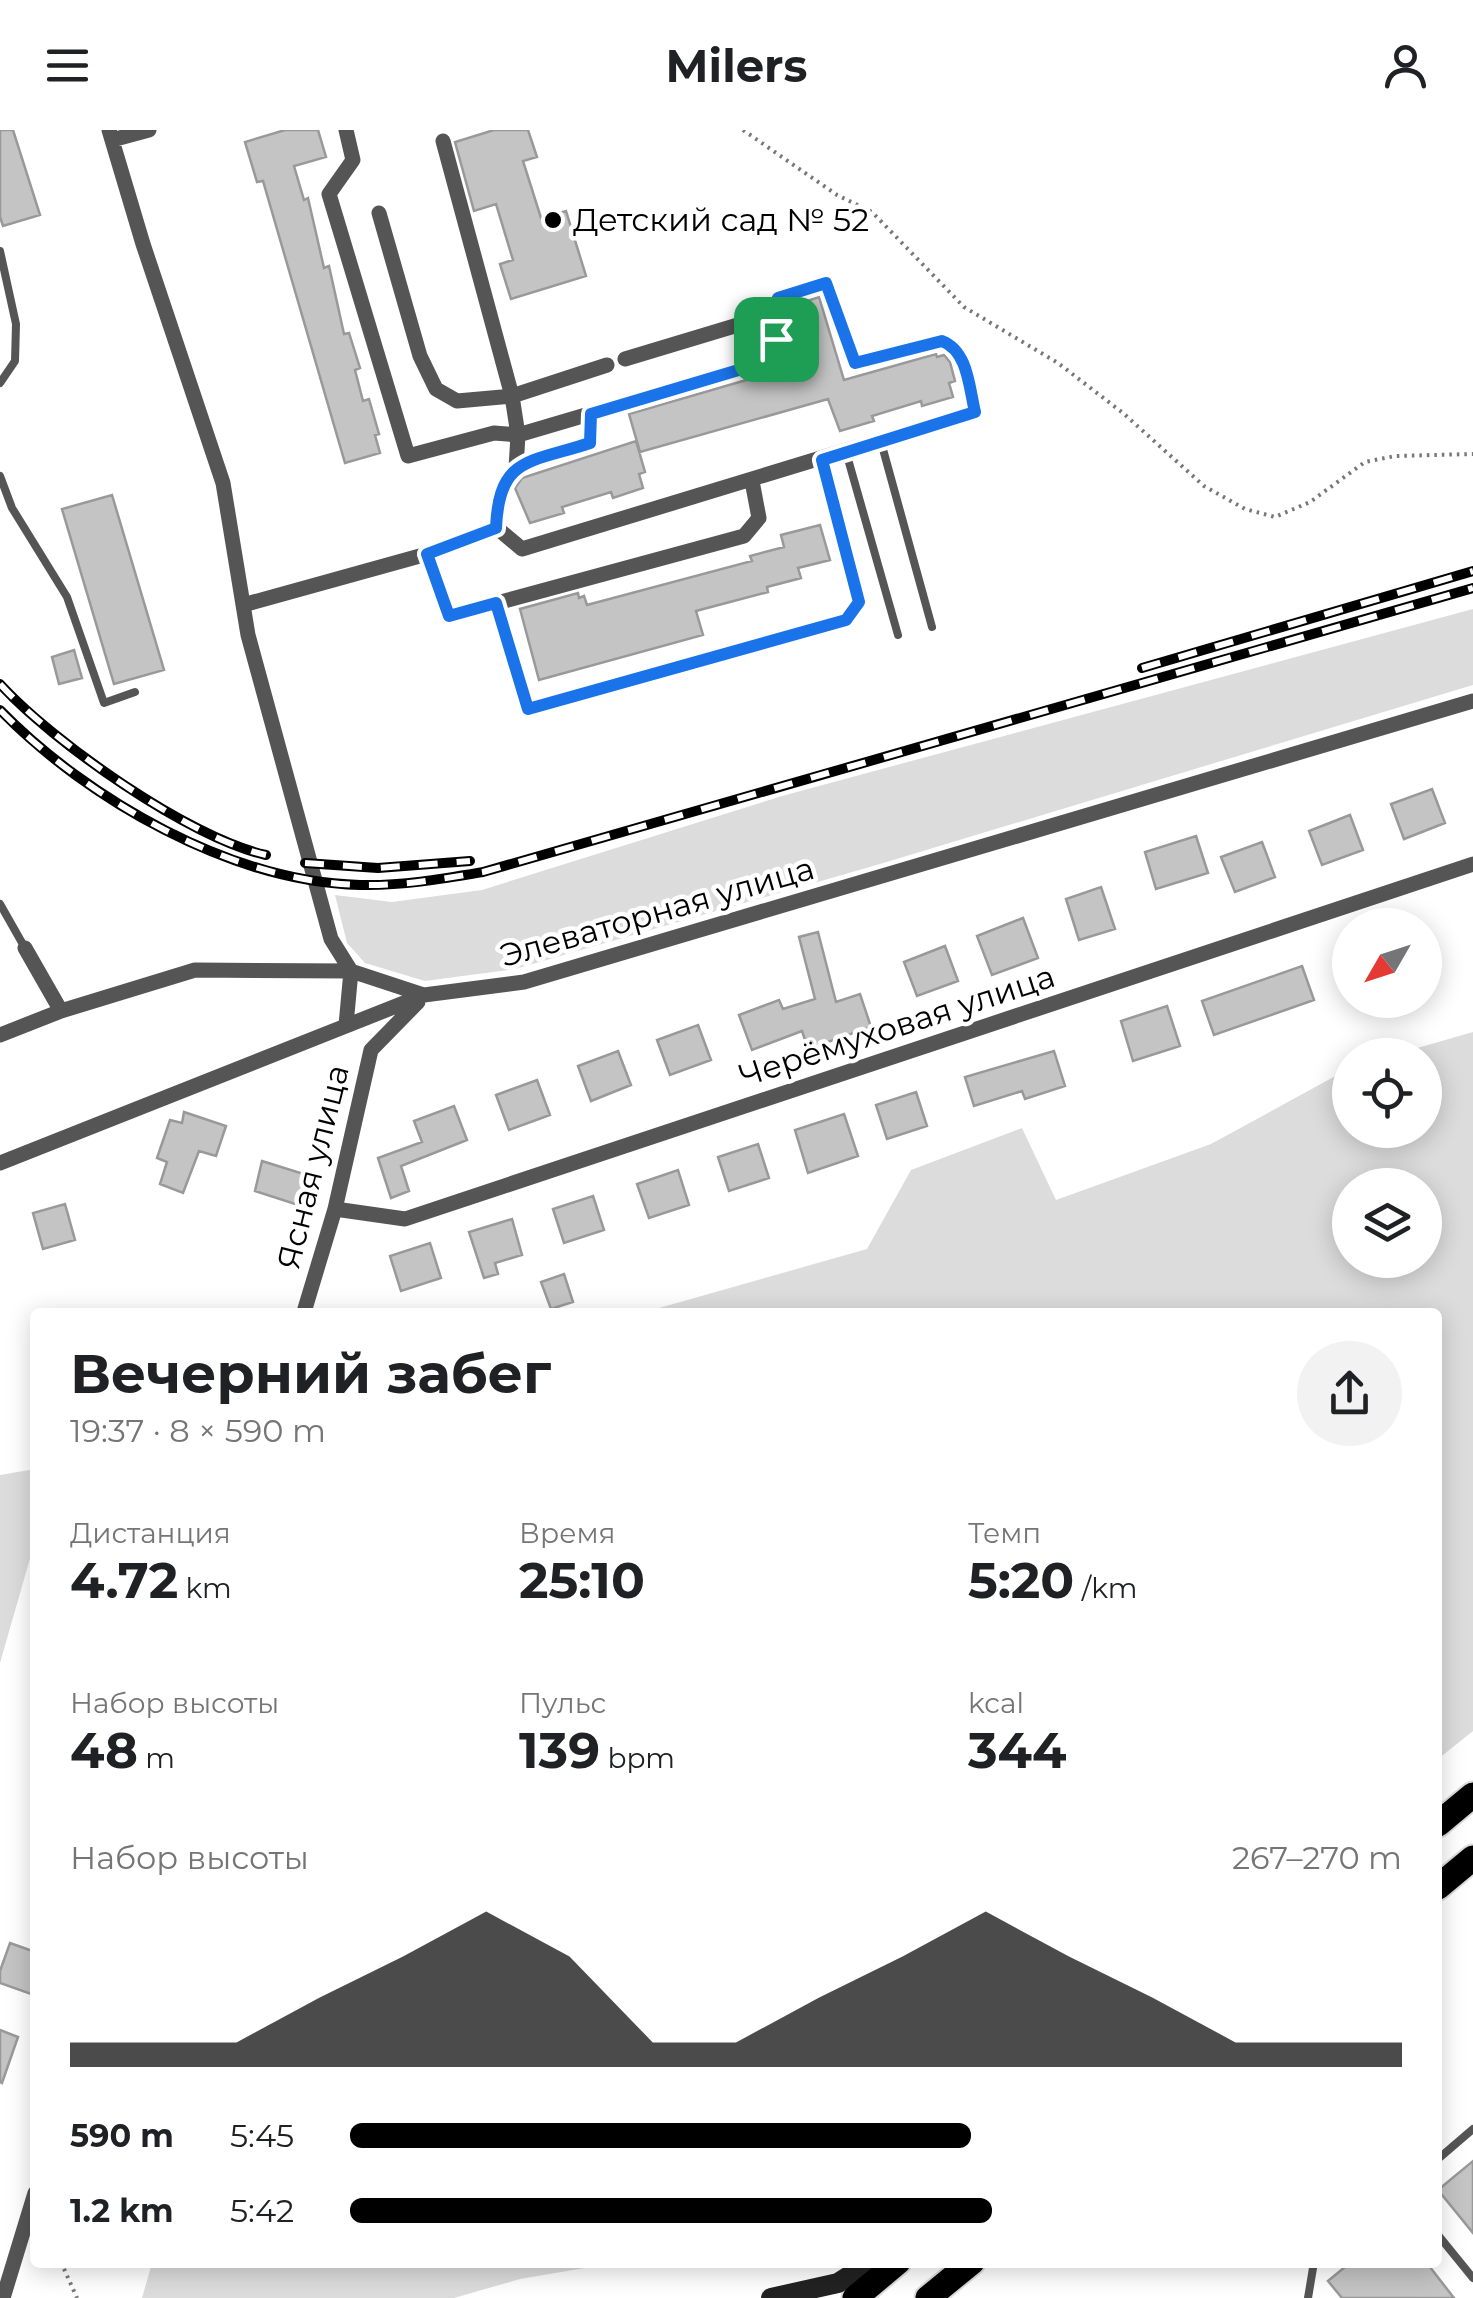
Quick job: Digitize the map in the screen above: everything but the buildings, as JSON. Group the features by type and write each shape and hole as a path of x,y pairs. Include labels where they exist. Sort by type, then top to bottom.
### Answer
{"main road":[{"path":"1442,1821 1473,1795"},
{"path":"1442,1884 1473,1858"},
{"path":"854,2298 891,2268"},
{"path":"928,2298 965,2268"}],"street":[{"path":"149,130 110,135 223,483 248,634 331,940 351,971 346,1025"},
{"path":"346,130 353,160 328,194 408,456 494,433 518,436 752,366 770,354 776,339 771,315 778,298 826,283 855,363 942,341 960,354 975,412 522,548 496,528"},
{"path":"443,141 512,396 518,436 516,468"},
{"path":"378,212 420,356 436,388 457,402 512,396 607,364"},
{"path":"625,359 771,315"},
{"path":"496,528 497,504 505,479 516,468 590,443 591,414"},
{"path":"496,603 528,709 846,620 859,602 822,460"},
{"path":"427,554 449,616 744,536 759,518 752,481"},
{"path":"243,605 427,554 496,528"},
{"name":"Элеваторная улица","path":"0,1035 61,1011 194,970 351,971 424,995 524,982 1473,701"},
{"name":"Черёмуховая улица","path":"335,1208 405,1219 1473,864"},
{"path":"26,948 61,1011"},
{"path":"0,1162 424,995"},
{"name":"Ясная улица","path":"305,1308 335,1208 370,1050 424,995"},
{"path":"3,2298 30,2209"},
{"path":"771,2298 838,2283 862,2268"}],"lane":[{"path":"0,251 16,324 15,361 0,383"},
{"path":"880,442 932,627"},
{"path":"846,452 898,635"},
{"path":"0,476 12,508 66,597 104,702 134,692"},
{"path":"0,904 26,948"},
{"path":"1442,2156 1473,2129"},
{"path":"1442,2240 1473,2278"},
{"path":"1308,2298 1313,2268"}],"path":[{"path":"743,130 837,195 872,212 964,307 1058,363 1204,486 1245,510 1275,518 1310,502 1365,462 1395,456 1473,454"},
{"path":"64,2268 78,2298"}],"shaded area":[{"path":"1473,609 1473,685 880,864 515,969 425,981 365,963 347,943 335,895 392,902 482,890 782,796"},
{"path":"1473,1032 1473,1731 1442,1756 1442,1308 659,1308 867,1249 911,1170 1022,1128 1056,1200 1211,1144 1332,1078 1332,1148 1442,1148 1442,1041"},
{"path":"30,1470 30,1558 0,1663 0,1475"},
{"path":"150,2268 585,2268 520,2279 454,2298 142,2298"}],"railway":[{"path":"1142,668 1473,571"},
{"path":"0,710 75,775 165,830 213,852 311,880 360,885 407,883 483,872 1473,588"},
{"path":"0,684 53,733 124,785 199,829 266,855"},
{"path":"305,863 378,868 470,861"}],"place":[{"name":"Детский сад № 52","path":"553,220"}],"route":[{"path":"826,283 855,363 942,341 960,354 975,412 822,460 859,602 846,620 528,709 496,603 449,616 427,554 496,528 497,504 505,479 516,468 590,443 591,414 752,366 770,354 776,339 771,315 778,298 826,283"}]}
